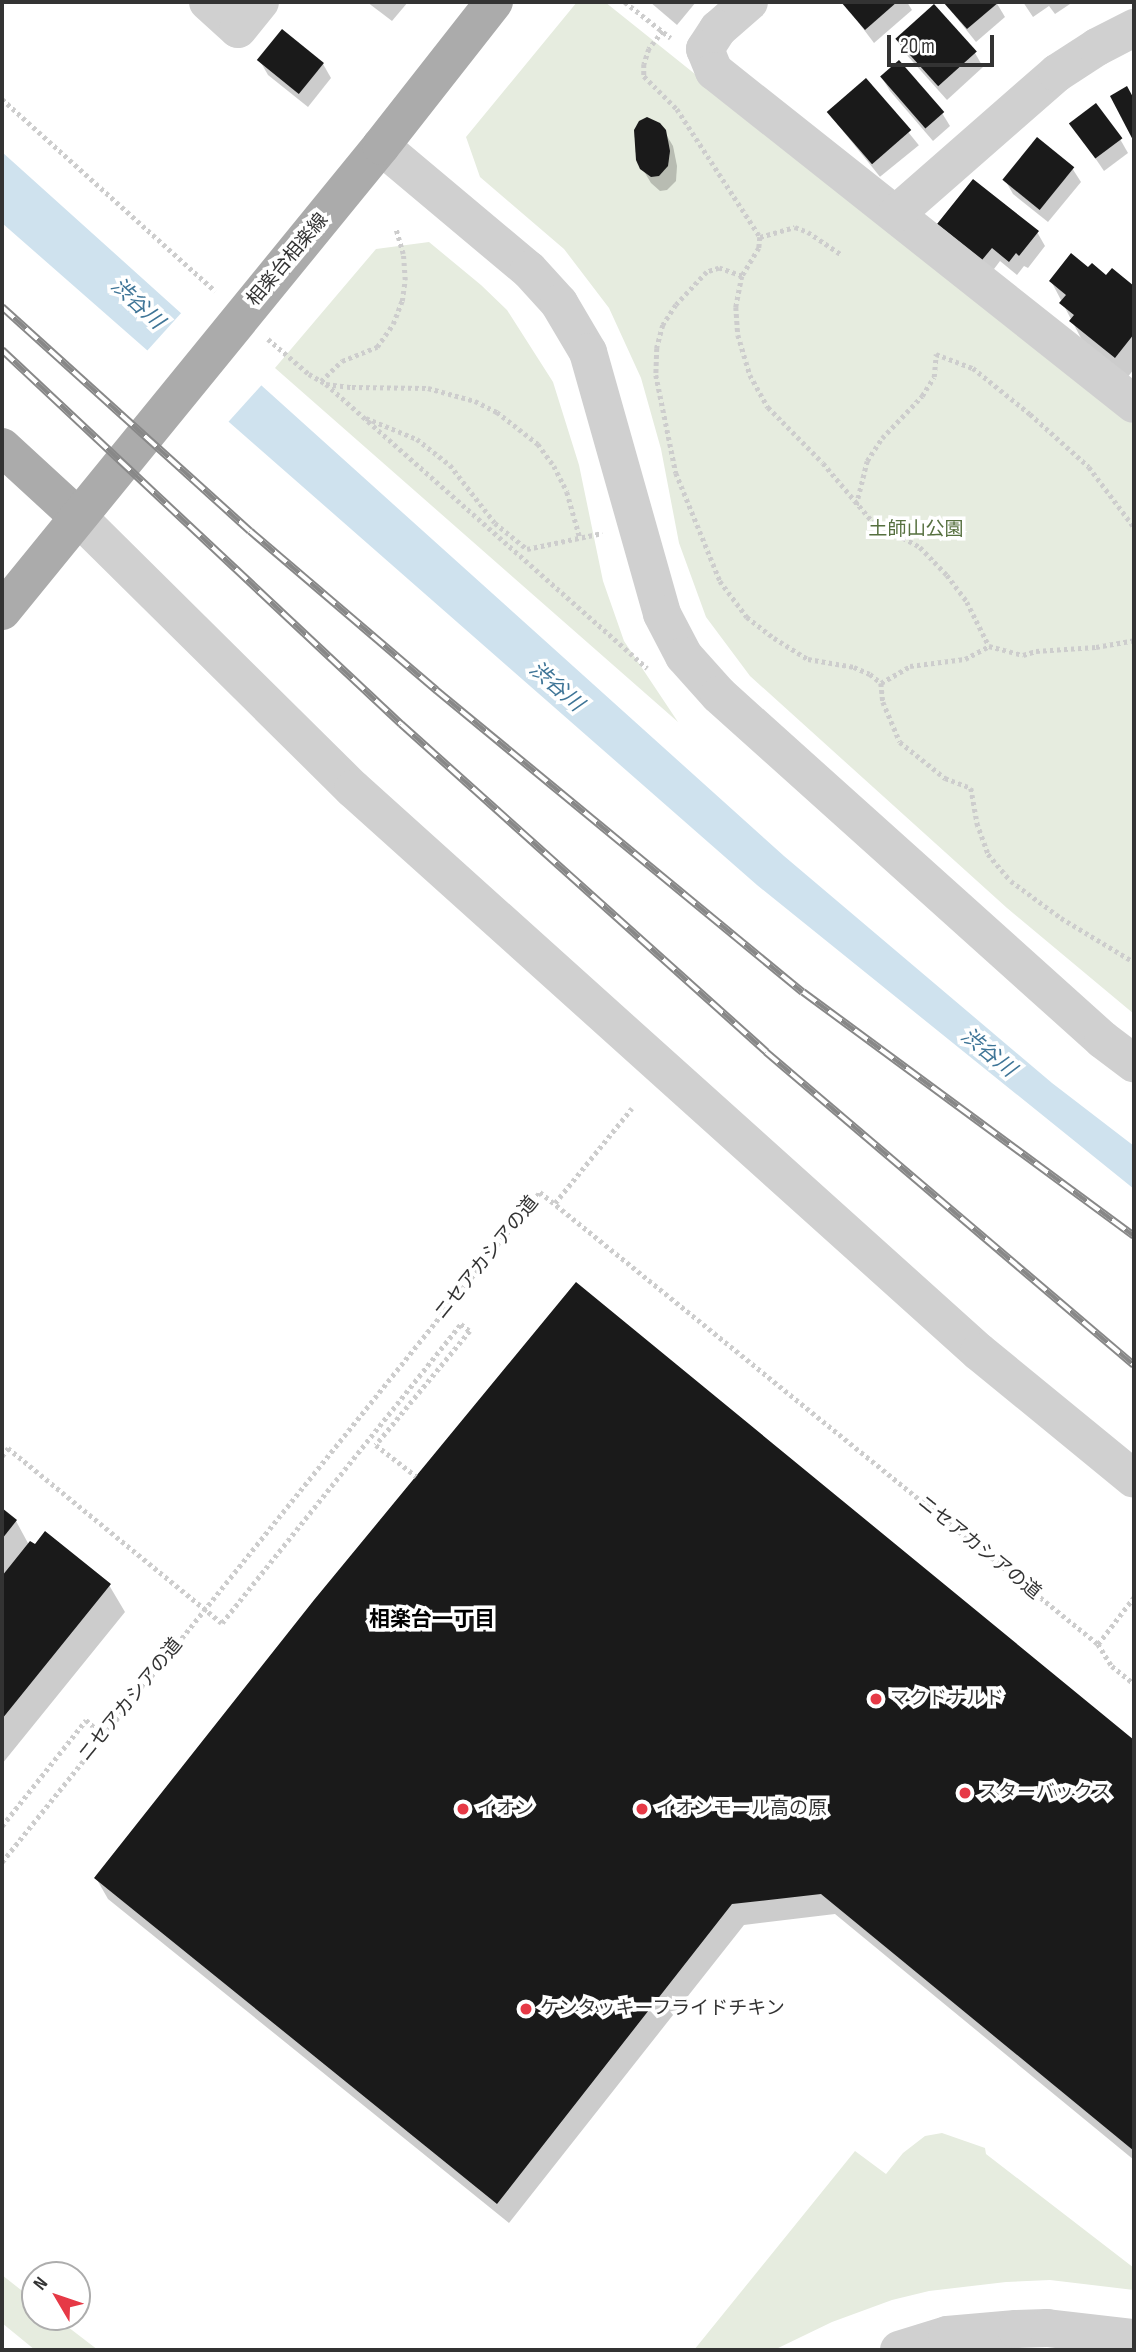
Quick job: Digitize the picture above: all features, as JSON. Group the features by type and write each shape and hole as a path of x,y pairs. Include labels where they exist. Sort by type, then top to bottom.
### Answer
{"main road":[{"name":"相楽台相楽線","path":"2,611 382,146 494,2"},
{"path":"2,447 88,504"}],"street":[{"path":"208,2 238,29 260,2"},
{"path":"749,2 718,29 705,49 714,71 1131,395"},
{"path":"897,213 1057,73 1097,47 1134,28"},
{"path":"382,146 520,262 559,303 588,352 662,614 684,656 740,714 1102,1041 1134,1063"},
{"path":"88,504 353,789 979,1352 1134,1479"},
{"path":"899,2350 947,2335 1016,2329 1047,2328 1134,2338"}],"path":[{"path":"625,2 677,43 705,49"},
{"path":"663,32 649,48 644,64 644,76 677,109 760,237 759,248 742,276 736,307 738,335 750,375 768,407 822,463 856,506 872,521 920,547 967,602 989,646"},
{"path":"2,99 219,295"},
{"path":"760,237 795,227 808,232 842,255"},
{"path":"323,382 342,361 377,347 393,324 402,301 405,280 403,254 396,229"},
{"path":"742,276 719,268 708,272 676,305 663,325 657,348 656,375 676,473 720,581 747,617 808,659 855,667 881,683 885,709 900,742 945,778 971,788 977,823 988,855 1011,881 1061,918 1134,962"},
{"path":"260,332 309,374 323,382 648,669"},
{"path":"856,506 867,461 882,438 922,397 933,377 936,354 973,368 1030,414 1089,467 1134,527"},
{"path":"323,382 428,388 475,401 497,412 538,444 554,466 566,492 580,538"},
{"path":"362,416 417,439 450,465 495,523 516,543 527,549 604,532"},
{"path":"881,683 910,666 965,659 989,646 1023,655 1036,651 1096,648 1134,640"},
{"path":"555,1203 632,1108"},
{"name":"ニセアカシアの道","path":"2,1862 540,1192 1098,1644 1112,1666 1134,1684"},
{"path":"2,1456 8,1448 222,1623 461,1324 470,1331 376,1445 416,1476"},
{"path":"1098,1644 1134,1597"},
{"path":"2,1826 86,1720 103,1735"}],"green space":[{"name":"土師山公園","path":"577,2 605,2 1134,425 1134,1014 1007,908 750,676 706,617 679,543 661,449 641,378 609,308 564,249 480,177 466,137"},
{"path":"429,242 507,310 553,382 579,465 603,581 624,641 678,722 275,368 376,249"},
{"path":"942,2133 985,2148 986,2154 1134,2268 1134,2290 1050,2280 929,2291 892,2300 832,2322 774,2350 694,2350 855,2151 886,2174 903,2153 925,2136"},
{"path":"2,2275 21,2290 21,2331 73,2331 98,2350 35,2350 2,2323"}],"water":[{"name":"渋谷川","path":"2,152 784,856 1052,1083 1134,1146 1134,1189 757,885 2,223"}],"pier":[{"path":"183,311 263,383 224,426 144,354"}],"building":[{"path":"841,2 897,2 865,30"},
{"path":"943,2 999,2 967,29"},
{"path":"934,4 977,52 938,86 895,39"},
{"path":"282,29 324,63 299,94 257,60"},
{"path":"899,60 944,112 925,128 880,76"},
{"path":"866,78 911,130 872,164 827,112"},
{"path":"1127,86 1134,99 1134,142 1110,96"},
{"path":"1096,103 1122,138 1095,159 1069,123"},
{"path":"647,117 660,123 666,130 670,151 668,166 659,176 651,177 640,169 636,160 634,130 639,121"},
{"path":"1037,137 1074,167 1040,210 1002,180"},
{"path":"973,179 1039,231 1019,256 1016,253 1009,262 992,248 982,260 937,224"},
{"path":"1071,253 1088,267 1092,263 1106,275 1112,268 1134,286 1134,334 1115,358 1069,321 1074,315 1059,303 1066,295 1049,281"},
{"name":"イオンモール高の原","path":"576,1282 1134,1740 1134,2151 821,1894 732,1904 497,2204 94,1878 314,1600"},
{"path":"2,1508 17,1520 2,1539"},
{"path":"45,1531 111,1584 2,1719 2,1576 30,1541 35,1544"}],"railway":[{"path":"2,307 250,531 436,690 803,992 1134,1236"},
{"path":"2,350 401,724 766,1052 1134,1365"}],"place":[{"name":"マクドナルド","path":"876,1699"},
{"name":"スターバックス","path":"965,1793"},
{"name":"イオン","path":"463,1809"},
{"name":"イオンモール高の原","path":"642,1809"},
{"name":"ケンタッキーフライドチキン","path":"526,2009"}],"district":[{"name":"相楽台一丁目","path":"432,1620"}]}
